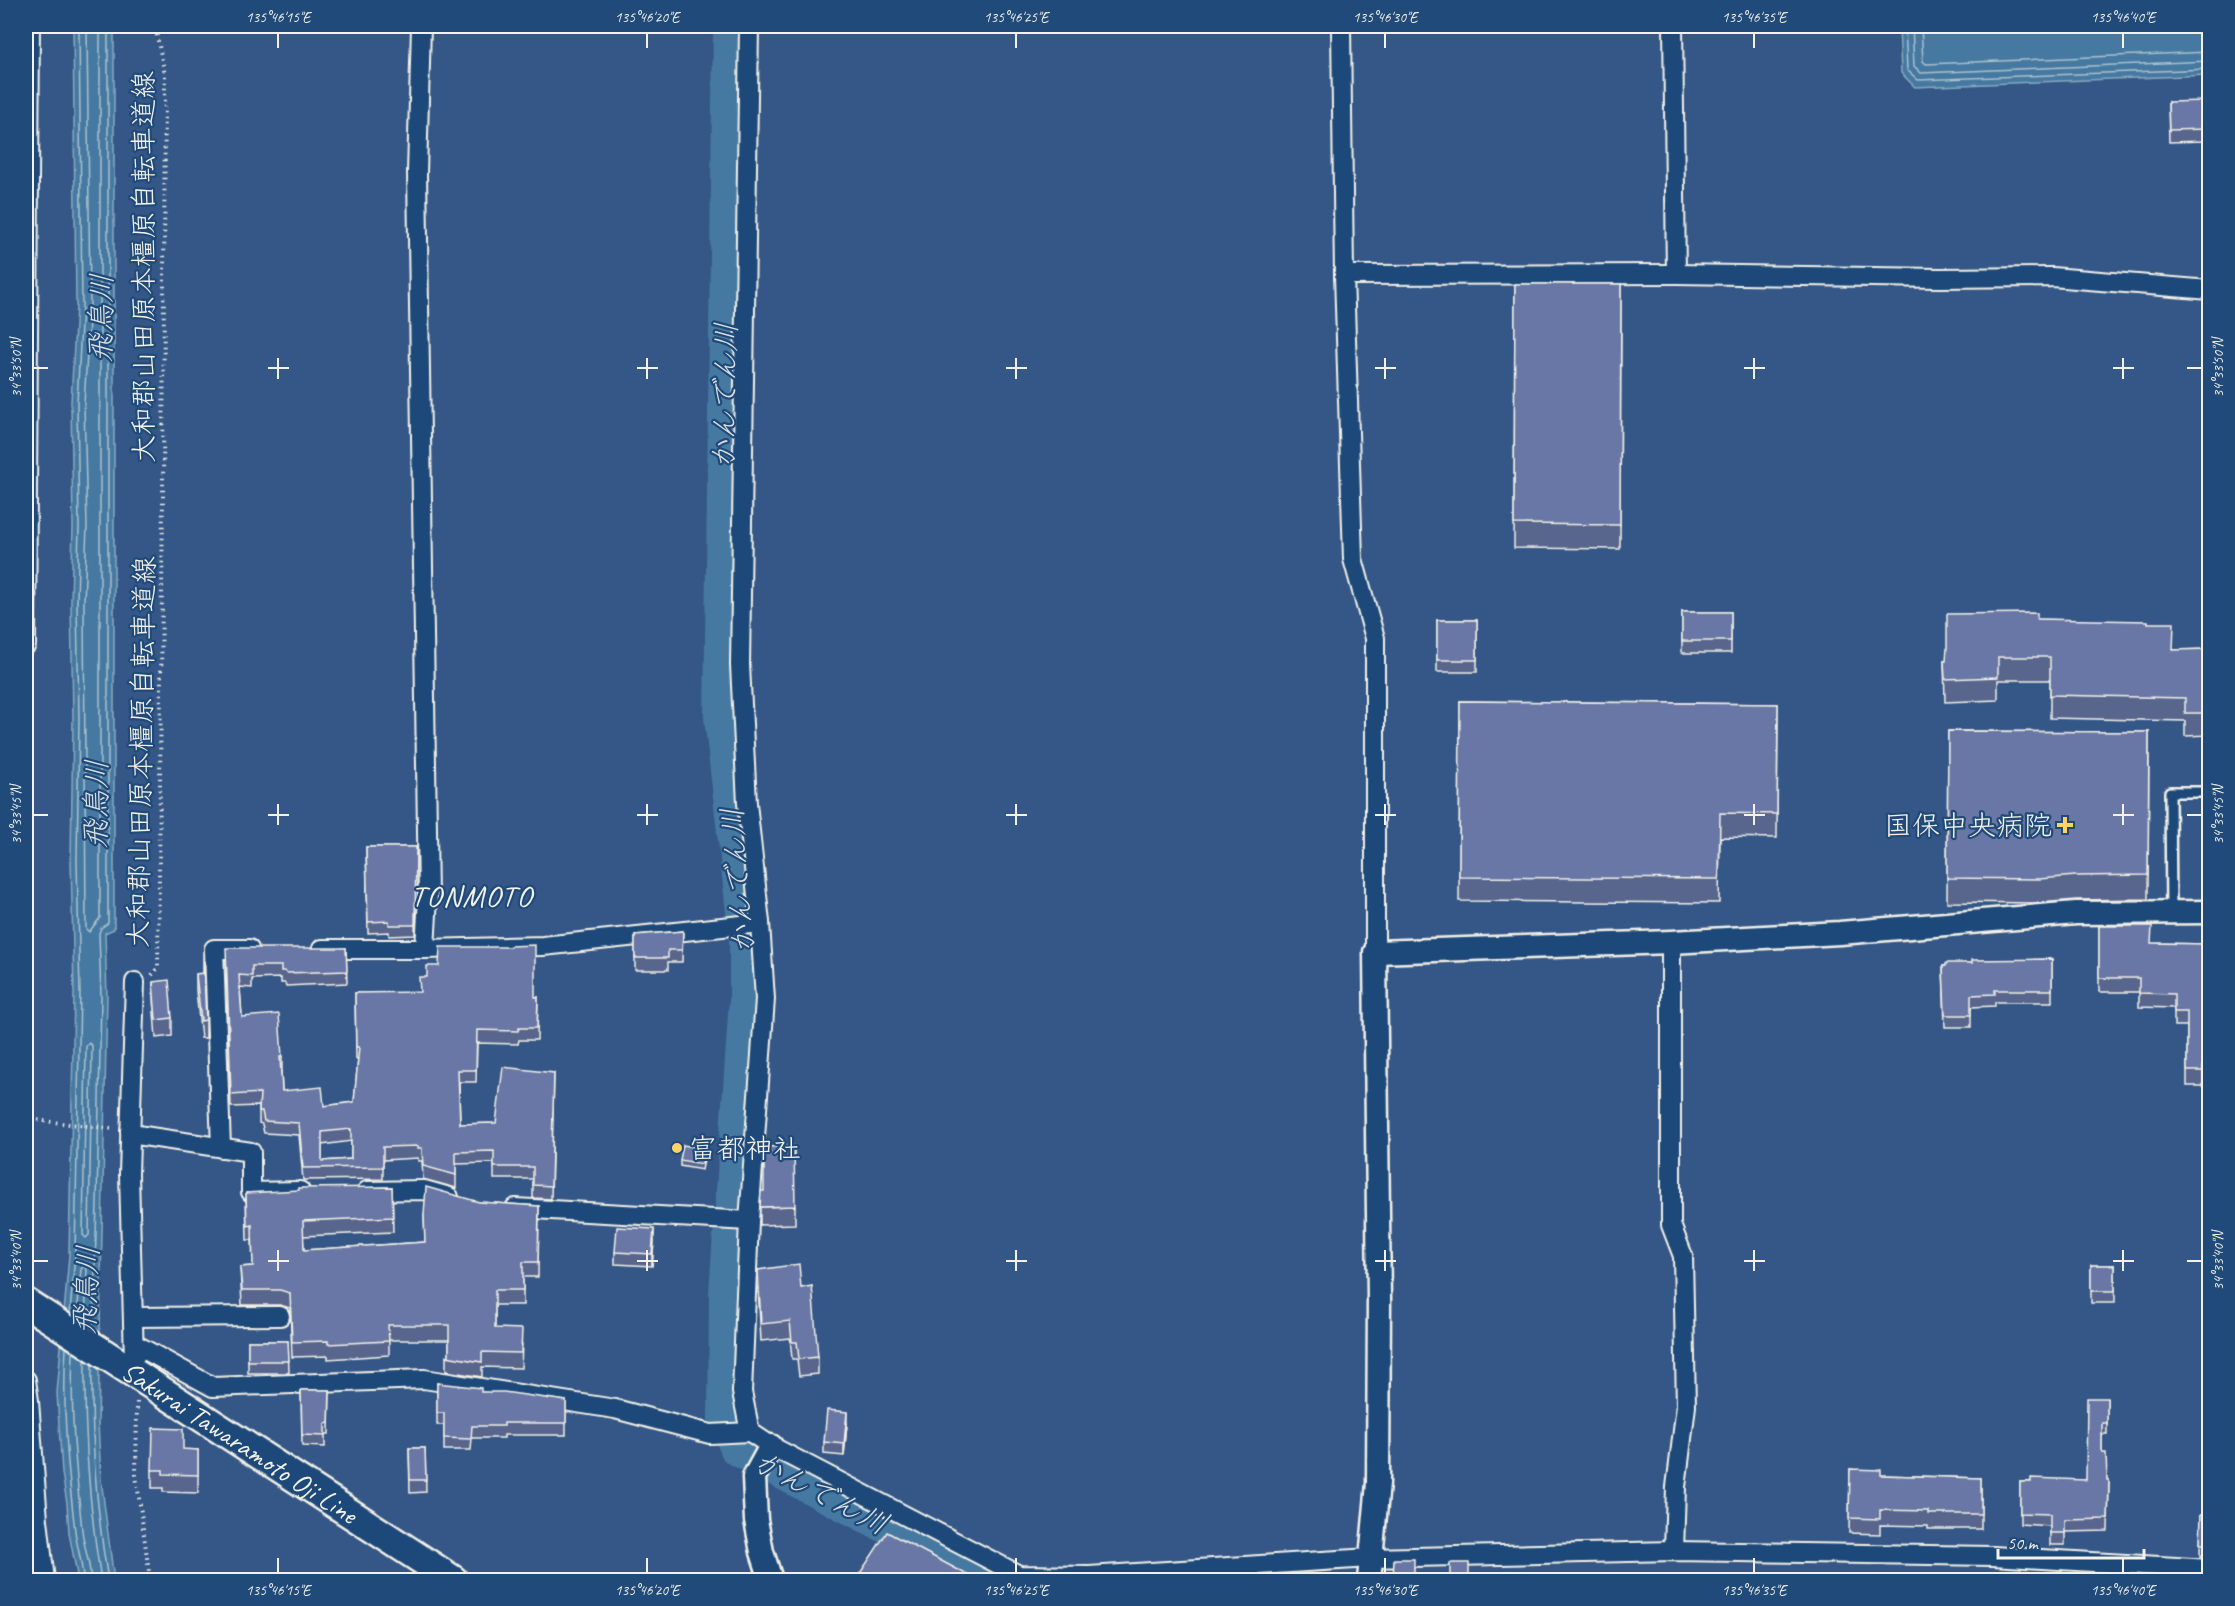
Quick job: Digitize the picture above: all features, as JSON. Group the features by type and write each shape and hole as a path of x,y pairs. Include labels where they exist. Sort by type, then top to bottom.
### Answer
{"main road":[{"name":"Sakurai Tawaramoto Oji Line","path":"26,1304 135,1367 453,1581"}],"street":[{"path":"26,645 30,26"},
{"path":"421,26 417,173 428,896 425,949"},
{"path":"749,26 740,665 747,803 760,923 765,999 749,1221 742,1392 750,1432"},
{"path":"1341,26 1344,275 1353,560 1375,638 1375,952 1379,1300 1378,1483 1370,1569"},
{"path":"1673,26 1676,274"},
{"path":"1344,275 1676,274 1940,278 2052,277 2210,290"},
{"path":"1375,952 1671,942 1840,933 2076,914 2210,912"},
{"path":"308,949 543,946 760,923"},
{"path":"1671,942 1671,1225 1683,1256 1686,1406 1676,1487 1674,1551"},
{"path":"221,1148 214,949 261,949"},
{"path":"141,981 129,1174 135,1367 213,1387 424,1379 615,1409 710,1434 750,1432 771,1446 1019,1575 1089,1576 1370,1569 1674,1551 1993,1556 2210,1569"},
{"path":"130,1131 137,1135 251,1152 251,1192 321,1191"},
{"path":"355,1191 424,1190 469,1203"},
{"path":"503,1207 749,1221"},
{"path":"134,1317 280,1316"},
{"path":"26,1380 45,1581"},
{"path":"771,1446 754,1477 756,1520 762,1552 771,1581"}],"lane":[{"path":"2171,913 2170,792 2210,792"}],"path":[{"name":"大和郡山田原本橿原自転車道線","path":"141,981 158,968 164,499 165,75 155,26"},
{"path":"26,1119 130,1131"},
{"path":"135,1367 136,1474 150,1581"}],"water":[{"name":"飛鳥川","path":"73,26 114,26 114,929 105,933 107,997 98,1423 101,1479 114,1580 78,1580 69,1533 62,1473 57,1393 69,1255 74,993 71,861 73,526 71,403 76,305"},
{"path":"1899,26 2209,26 2209,75 1915,87 1901,73"}],"building":[{"path":"2205,101 2206,129 2169,130 2168,102"},
{"path":"1515,284 1621,284 1620,525 1514,524"},
{"path":"1682,612 1731,612 1731,641 1682,641"},
{"path":"2037,613 2037,619 2174,623 2173,650 2210,649 2210,713 2185,713 2185,698 2050,695 2050,657 1998,657 1998,677 1945,679 1947,614"},
{"path":"1437,620 1477,620 1477,660 1437,660"},
{"path":"1460,701 1778,704 1777,814 1720,813 1719,879 1459,877"},
{"path":"1948,731 2149,732 2148,875 2039,879 1947,878"},
{"path":"366,847 416,847 415,925 389,925 389,921 368,922"},
{"path":"2099,926 2152,926 2151,943 2209,944 2208,1048 2203,1048 2203,1071 2187,1071 2187,1012 2174,1012 2174,994 2139,993 2139,978 2099,978"},
{"path":"683,931 682,950 668,950 668,958 635,958 635,935"},
{"path":"535,945 537,1028 519,1028 518,1031 477,1030 476,1070 458,1070 460,1124 496,1123 503,1067 554,1073 551,1186 533,1185 533,1167 494,1167 494,1151 456,1152 456,1175 423,1166 422,1148 418,1146 383,1147 383,1167 303,1168 299,1123 264,1121 262,1111 259,1111 260,1093 231,1095 226,948 346,948 347,971 286,973 281,971 281,966 252,966 252,976 239,975 242,1017 279,1014 282,1091 322,1087 324,1106 354,1102 359,1047 356,1047 355,993 420,992 419,977 427,977 427,966 439,966 440,947","holes":["351,1129 351,1159 322,1161 322,1132"]},
{"path":"203,951 206,1020 201,1021 196,974 203,973"},
{"path":"2052,959 2052,990 1995,990 1995,994 1971,995 1971,1015 1945,1015 1943,966 1946,966 1946,963 1972,963 1972,960"},
{"path":"169,980 172,1018 156,1020 153,982"},
{"path":"683,1145 705,1149 702,1164 680,1160"},
{"path":"794,1146 795,1206 760,1207 761,1191 764,1191 764,1147"},
{"path":"392,1187 393,1217 303,1221 304,1250 425,1242 426,1187 479,1202 539,1206 538,1262 523,1262 523,1290 495,1290 495,1328 522,1329 521,1353 482,1352 482,1362 446,1356 449,1356 449,1325 388,1325 389,1341 328,1344 328,1341 292,1342 290,1293 280,1290 242,1290 240,1267 253,1266 252,1225 247,1226 246,1193 299,1190 299,1188"},
{"path":"617,1227 654,1229 652,1254 615,1252"},
{"path":"799,1264 801,1288 812,1286 818,1357 799,1359 797,1342 792,1342 790,1321 761,1324 758,1270"},
{"path":"2091,1265 2115,1265 2115,1291 2091,1291"},
{"path":"248,1341 288,1341 289,1361 248,1361"},
{"path":"437,1383 481,1388 481,1392 504,1392 566,1401 566,1423 504,1423 504,1426 472,1426 471,1439 444,1438 444,1413 437,1413"},
{"path":"301,1390 330,1390 329,1423 325,1424 325,1436 302,1435"},
{"path":"2087,1398 2107,1398 2107,1423 2102,1423 2102,1453 2106,1453 2107,1480 2109,1480 2108,1519 2065,1520 2065,1533 2050,1533 2050,1514 2020,1513 2020,1482 2031,1482 2031,1478 2086,1480"},
{"path":"827,1410 847,1412 844,1444 824,1442"},
{"path":"153,1428 183,1429 183,1449 198,1450 198,1475 163,1474 163,1470 152,1470"},
{"path":"409,1448 425,1448 426,1480 410,1480"},
{"path":"1850,1469 1881,1470 1881,1475 1981,1478 1981,1514 1928,1514 1928,1511 1880,1510 1880,1519 1849,1518"},
{"path":"2201,1514 2210,1514 2210,1544 2200,1544"},
{"path":"887,1532 979,1581 855,1581"},
{"path":"1394,1559 1414,1559 1414,1581 1393,1581"},
{"path":"1450,1563 1469,1563 1469,1581 1450,1581"},
{"path":"2008,1573 2028,1575 2028,1578 2051,1581 2008,1581"}],"waterway":[{"name":"かんでん川","path":"730,26 721,717 746,938 746,1000 726,1293 725,1419 737,1449 990,1580"}],"place":[{"name":"国保中央病院","path":"2065,825"},
{"name":"富都神社","path":"677,1148"}],"district":[{"name":"TONMOTO","path":"472,896"}]}
